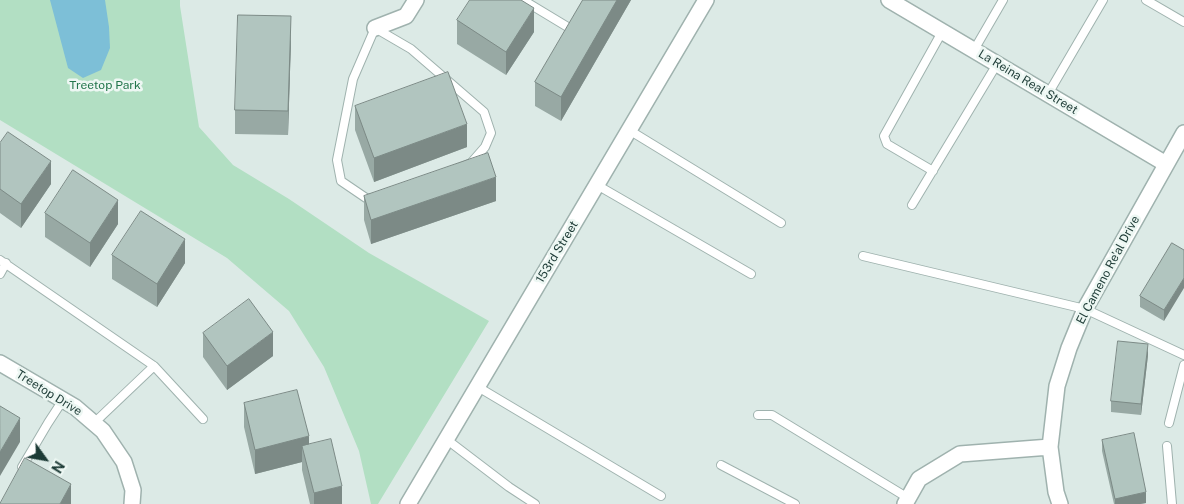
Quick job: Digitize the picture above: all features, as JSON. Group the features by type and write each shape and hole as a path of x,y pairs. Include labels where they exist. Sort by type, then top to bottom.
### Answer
{"street":[{"path":"376,28 406,16 416,0"},
{"name":"153rd Street","path":"408,504 706,0"},
{"name":"La Reina Real Street","path":"899,2 942,32 1166,164"},
{"name":"El Cameno Re'al Drive","path":"1060,504 1056,492 1050,447 1057,386 1069,348 1086,309 1184,133"},
{"name":"Treetop Drive","path":"0,363 75,407 103,431 124,462 133,490 132,504"},
{"path":"906,501 919,479 960,454 1050,447"}],"lane":[{"path":"523,0 573,25 566,37"},
{"path":"974,50 1003,0"},
{"path":"1048,94 1104,0"},
{"path":"1146,0 1184,22"},
{"path":"376,28 411,49 484,112 491,133 486,147 471,163 384,201 366,198 341,181 337,160 353,79 376,28"},
{"path":"933,171 887,144 884,136 942,32"},
{"path":"912,205 997,64"},
{"path":"629,130 781,223"},
{"path":"596,185 751,274"},
{"path":"863,256 1086,309 1184,355"},
{"path":"0,274 3,261 154,366 203,419"},
{"path":"1169,423 1184,365"},
{"path":"94,423 154,366"},
{"path":"478,387 661,496"},
{"path":"20,472 63,400"},
{"path":"758,415 772,415 906,501"},
{"path":"446,439 509,488 535,504"},
{"path":"1167,446 1172,504"},
{"path":"721,465 795,504"}],"green space":[{"name":"Treetop Park","path":"0,0 180,0 199,127 233,165 289,199 369,253 489,321 378,504 371,504 359,451 324,367 289,311 227,258 0,120"}],"water":[{"path":"50,0 105,0 110,48 101,70 83,78 68,68"}],"building":[{"path":"470,0 521,0 534,8 506,52 457,20"},
{"path":"583,0 617,0 561,97 535,82"},
{"path":"238,15 291,16 288,111 235,110"},
{"path":"448,72 467,124 374,158 355,106"},
{"path":"8,132 51,161 21,204 0,189 0,143"},
{"path":"488,153 496,177 371,220 364,196"},
{"path":"73,170 118,200 90,243 45,213"},
{"path":"141,211 185,239 157,284 112,255"},
{"path":"1172,243 1184,250 1184,278 1164,310 1140,296"},
{"path":"249,299 273,332 227,366 203,333"},
{"path":"1118,341 1148,344 1141,404 1111,401"},
{"path":"297,390 309,436 255,450 244,403"},
{"path":"0,406 20,418 0,452"},
{"path":"1134,433 1146,492 1115,499 1102,440"},
{"path":"331,439 342,486 314,493 302,446"},
{"path":"25,458 71,484 60,504 0,504"}]}
